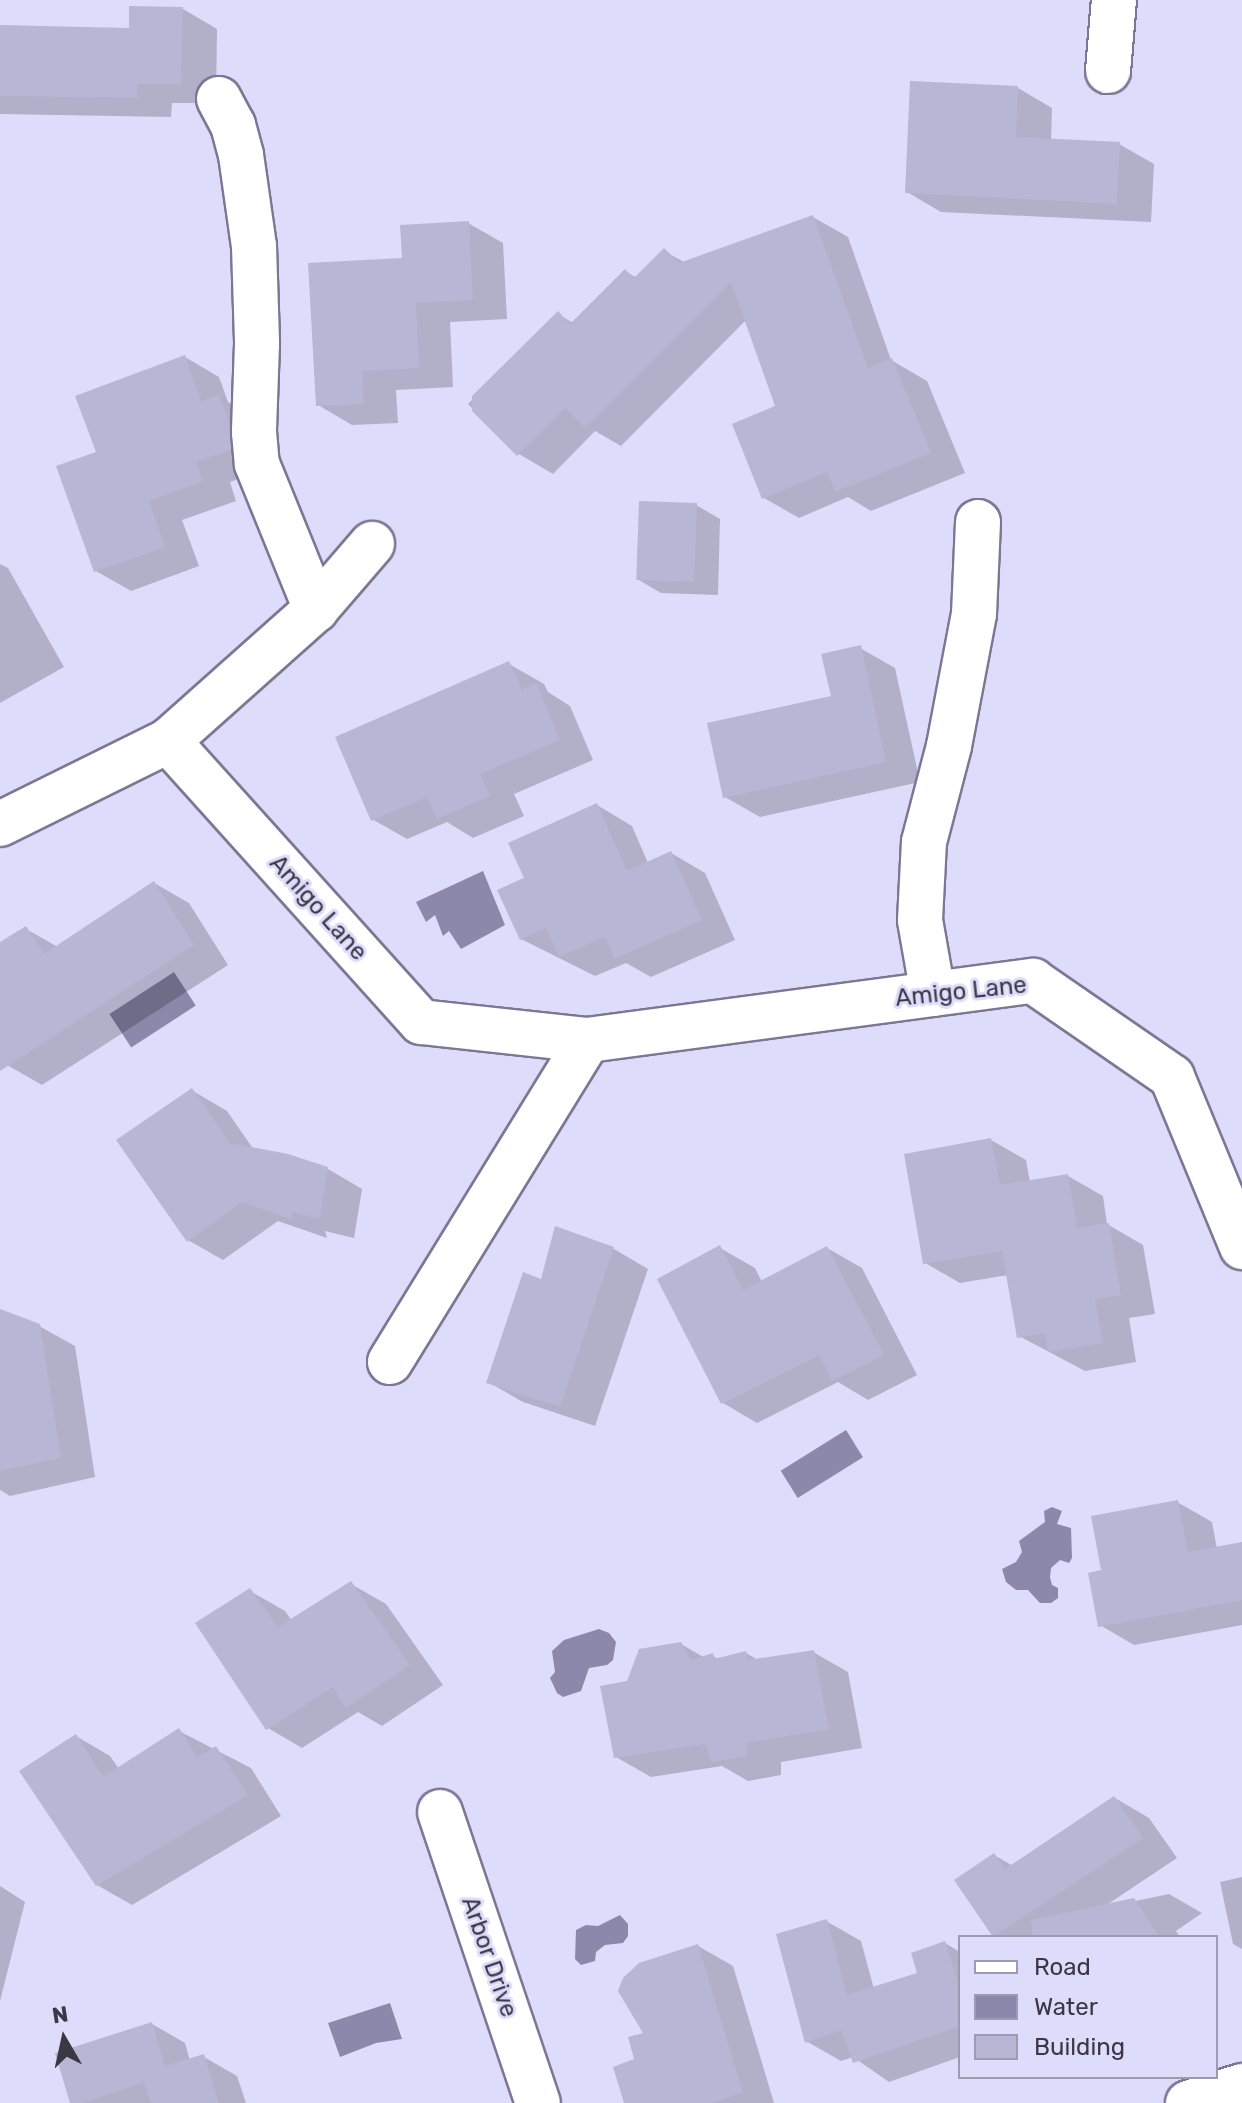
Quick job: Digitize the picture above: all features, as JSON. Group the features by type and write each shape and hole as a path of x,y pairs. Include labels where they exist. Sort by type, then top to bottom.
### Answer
{"street":[{"path":"1108,71 1114,0"},
{"path":"219,99 233,125 241,155 254,246 257,344 254,432 257,464 316,609"},
{"path":"933,994 920,920 924,842 949,746 974,614 978,522"},
{"path":"0,824 168,741 316,609 372,544"},
{"name":"Amigo Lane","path":"168,741 421,1022 588,1040 1033,981 1172,1077 1242,1247"},
{"path":"390,1362 588,1040"},
{"name":"Arbor Drive","path":"440,1812 538,2103"},
{"path":"1188,2103 1242,2086"}],"water":[{"path":"483,871 505,925 461,949 449,931 443,936 435,915 426,922 416,902"},
{"path":"174,972 196,1006 131,1047 109,1014"},
{"path":"846,1430 863,1457 798,1498 781,1471"},
{"path":"1052,1507 1062,1511 1057,1524 1071,1528 1072,1558 1069,1563 1060,1560 1051,1568 1050,1577 1052,1585 1058,1588 1058,1598 1051,1603 1040,1603 1028,1590 1016,1590 1006,1582 1002,1569 1016,1562 1022,1552 1019,1541 1045,1522 1044,1511"},
{"path":"599,1629 609,1633 616,1642 613,1660 607,1665 589,1668 581,1691 563,1697 557,1693 550,1678 555,1672 552,1651 564,1640"},
{"path":"620,1915 628,1924 628,1936 623,1943 605,1945 596,1952 595,1961 581,1965 575,1959 576,1930 586,1925 598,1926"},
{"path":"390,2003 402,2039 376,2043 340,2057 328,2023"}],"building":[{"path":"129,6 183,7 181,84 137,84 137,98 0,96 0,25 129,28"},
{"path":"910,81 1018,86 1016,137 1120,142 1117,204 905,193"},
{"path":"813,215 868,368 892,358 931,453 835,492 827,472 762,499 732,424 775,406 731,282 585,428 565,408 517,456 472,411 472,396 558,311 570,324 625,269 634,278 664,248 679,263"},
{"path":"469,221 473,300 416,303 419,368 362,371 364,404 316,406 308,263 402,258 400,225"},
{"path":"185,355 201,401 219,395 229,422 231,450 196,462 203,481 149,501 165,547 94,572 56,466 96,452 75,396"},
{"path":"639,501 697,503 694,582 636,580"},
{"path":"861,645 886,762 723,798 707,723 831,696 821,654"},
{"path":"509,661 522,690 536,683 560,740 480,774 490,796 437,819 427,797 371,821 335,737"},
{"path":"597,803 627,871 671,851 702,920 615,959 605,937 559,957 546,928 520,940 497,890 524,878 508,843"},
{"path":"154,881 194,945 0,1071 0,942 26,926 44,954"},
{"path":"192,1088 230,1143 288,1154 328,1167 320,1219 292,1212 293,1220 242,1202 187,1242 116,1140"},
{"path":"991,1138 1000,1185 1068,1174 1077,1228 1109,1223 1121,1295 1095,1299 1103,1343 1048,1352 1045,1333 1017,1338 1002,1251 923,1264 904,1154"},
{"path":"555,1226 614,1247 560,1407 486,1383 523,1272 541,1279"},
{"path":"720,1245 743,1290 827,1246 884,1355 832,1381 819,1355 721,1404 657,1279"},
{"path":"0,1309 40,1324 61,1458 0,1471"},
{"path":"1178,1500 1188,1552 1242,1542 1242,1600 1098,1627 1088,1573 1101,1570 1091,1516"},
{"path":"351,1581 410,1665 346,1708 333,1687 266,1730 195,1623 250,1588 278,1627"},
{"path":"681,1642 691,1660 713,1653 714,1659 746,1651 748,1660 814,1650 829,1729 747,1743 747,1756 712,1762 705,1744 614,1758 600,1686 627,1681 639,1649"},
{"path":"179,1728 197,1758 216,1746 248,1795 96,1886 19,1771 76,1734 103,1777"},
{"path":"1114,1796 1143,1838 992,1935 954,1880 994,1853 1005,1869"},
{"path":"1134,1898 1159,1935 1033,1935 1031,1920"},
{"path":"827,1919 847,1995 917,1973 911,1953 945,1941 958,1983 958,2027 853,2063 841,2030 805,2043 776,1934"},
{"path":"698,1944 743,2092 712,2103 624,2103 613,2067 634,2059 628,2037 643,2033 618,1991 623,1978 639,1963"},
{"path":"152,2022 165,2066 204,2054 219,2103 151,2103 144,2082 83,2103 70,2103 55,2053"}]}
